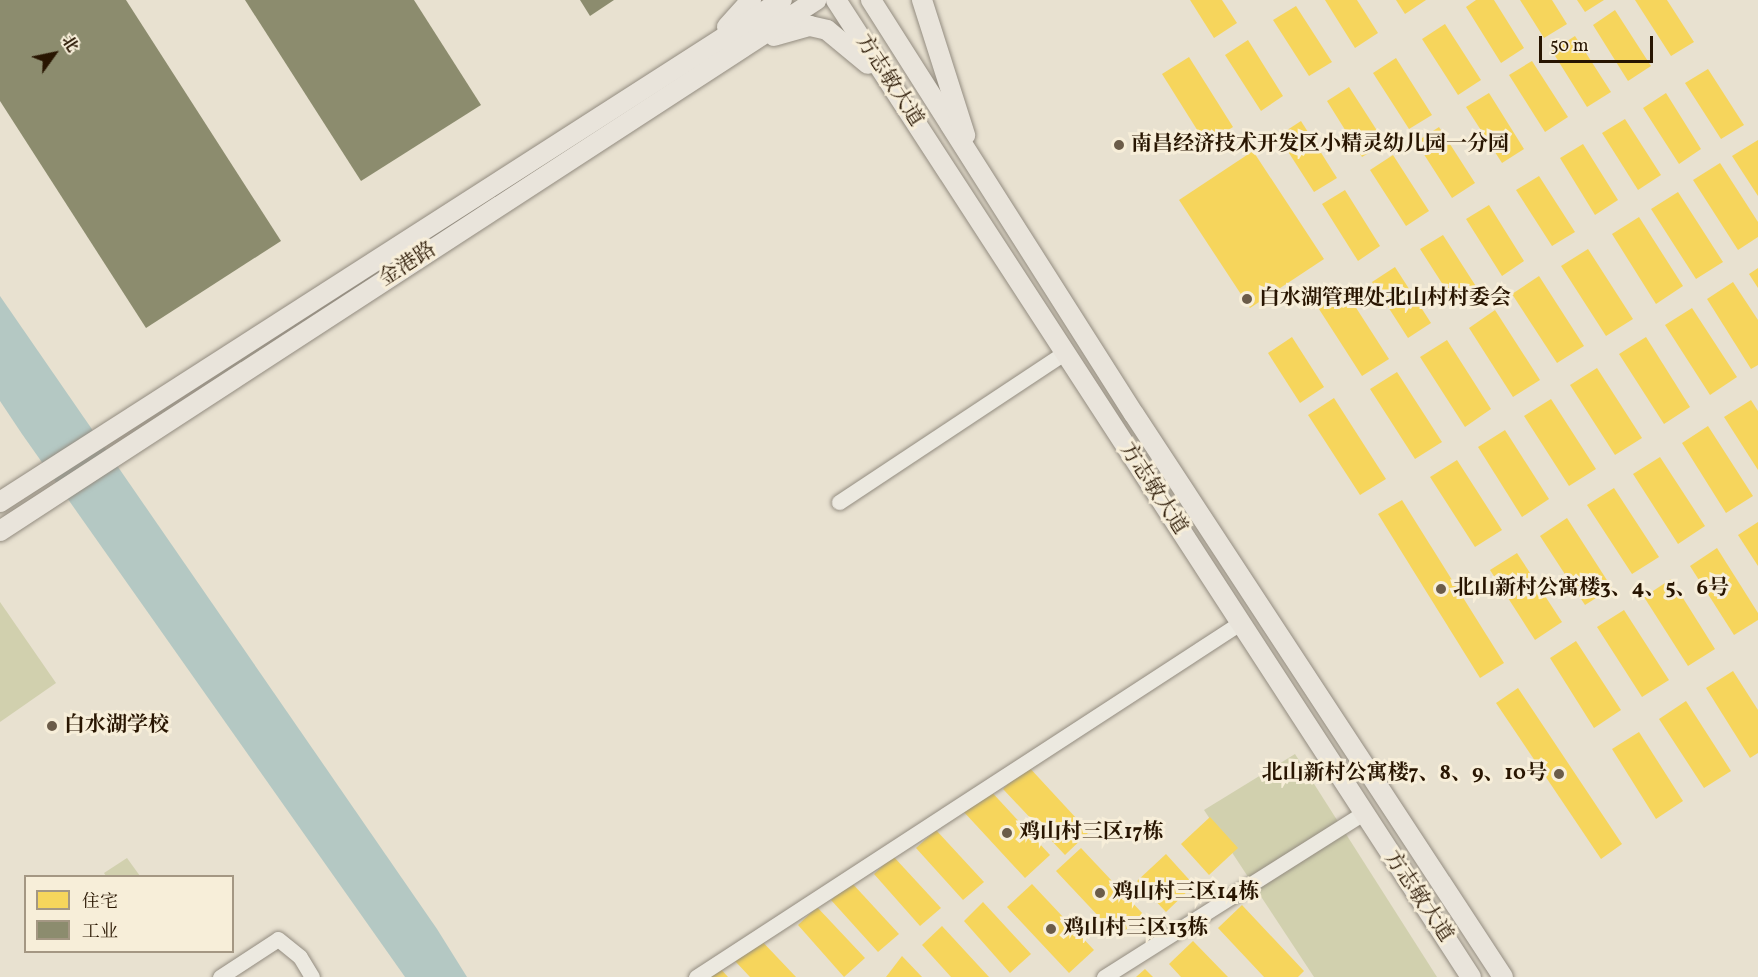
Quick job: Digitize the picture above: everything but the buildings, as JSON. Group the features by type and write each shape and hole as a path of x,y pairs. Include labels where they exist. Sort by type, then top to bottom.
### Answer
{"main road":[{"path":"716,54 751,0"},
{"name":"金港路","path":"0,531 128,448 716,54 782,0"},
{"name":"金港路","path":"0,502 114,428 716,54 816,0"},
{"name":"方志敏大道","path":"836,0 1362,814 1471,977"},
{"name":"方志敏大道","path":"871,0 1503,977"},
{"path":"922,0 973,160"},
{"path":"716,54 789,29 810,26 847,43 894,89"}],"street":[{"path":"839,502 1064,353"},
{"path":"696,977 1240,623"},
{"path":"1104,977 1362,814"},
{"path":"220,977 278,939 300,957 312,977"}],"green space":[{"path":"0,602 56,683 0,722"},
{"path":"1295,754 1437,977 1314,977 1204,810"},
{"path":"127,858 139,875 105,875 104,873"}],"shaded area":[{"path":"0,296 437,929 467,977 405,977 22,434 0,401"}],"place":[{"name":"南昌经济技术开发区小精灵幼儿园一分园","path":"1119,145"},
{"name":"白水湖管理处北山村村委会","path":"1247,299"},
{"name":"北山新村公寓楼3、4、5、6号","path":"1441,589"},
{"name":"白水湖学校","path":"52,726"},
{"name":"北山新村公寓楼7、8、9、10号","path":"1559,774"},
{"name":"鸡山村三区17栋","path":"1007,833"},
{"name":"鸡山村三区14栋","path":"1100,893"},
{"name":"鸡山村三区13栋","path":"1051,929"}]}
